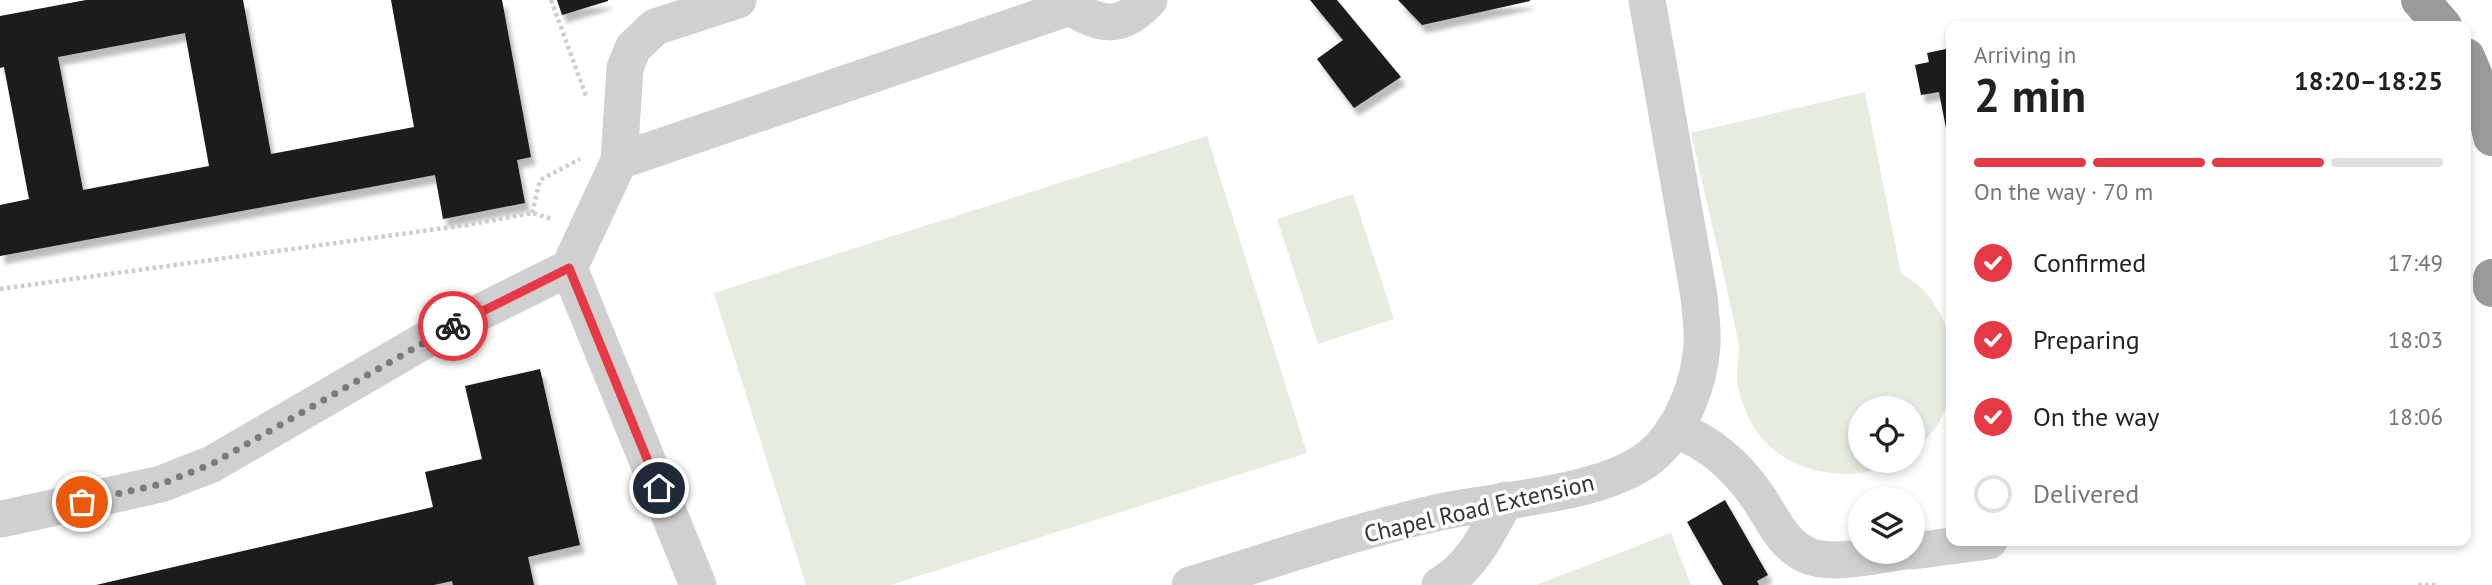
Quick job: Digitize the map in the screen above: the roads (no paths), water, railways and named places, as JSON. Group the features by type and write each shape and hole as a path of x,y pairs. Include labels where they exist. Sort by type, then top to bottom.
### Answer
{"highway":[{"path":"2420,0 2439,21"},
{"path":"2471,69 2484,100 2492,137"},
{"path":"2492,278 2492,288"}],"street":[{"path":"2,519 161,484 212,464 435,335 569,268 586,230 625,68 633,48 655,27 738,0"},
{"path":"604,156 1069,4 1089,19 1109,24 1133,17 1149,0"},
{"name":"Chapel Road Extension","path":"1190,585 1390,525 1620,475 1650,457 1674,429 1692,391 1702,344 1701,320 1647,0"},
{"path":"569,268 698,585"},
{"path":"1674,429 1700,439 1727,460 1758,497 1784,540 1810,557 1848,558"},
{"path":"1440,585 1452,579 1474,557 1506,500"},
{"path":"1925,549 1951,546"}]}
